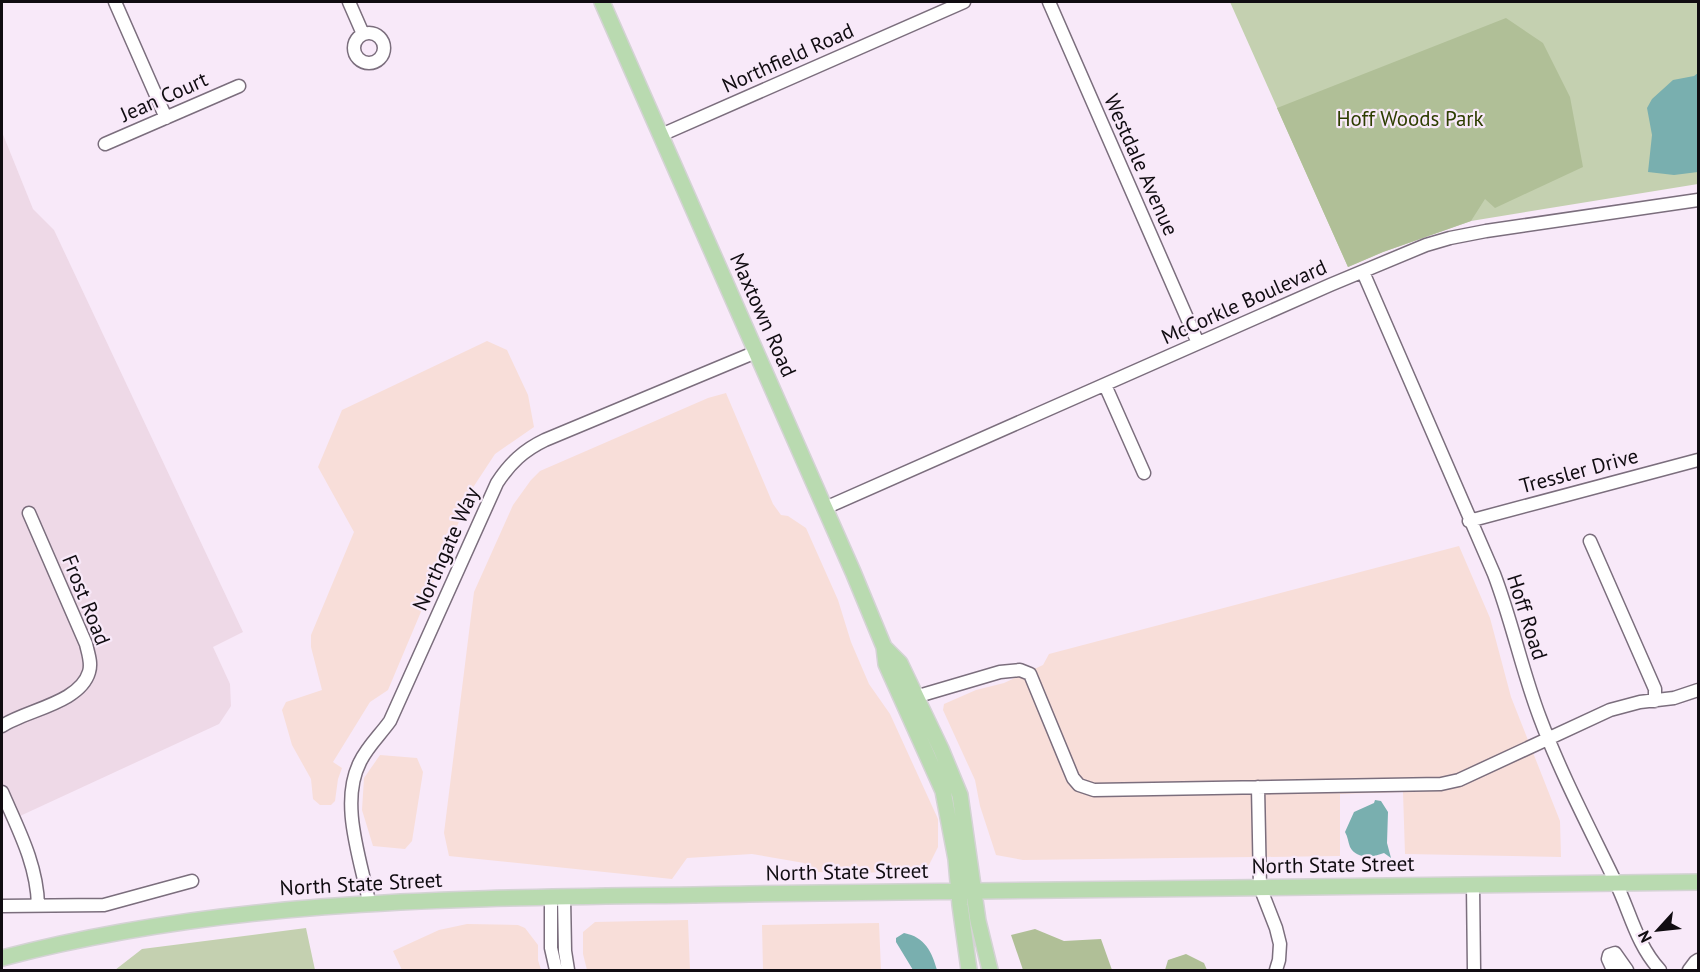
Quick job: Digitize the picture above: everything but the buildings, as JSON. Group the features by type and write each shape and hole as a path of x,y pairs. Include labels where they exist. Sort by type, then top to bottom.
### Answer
{"main road":[{"name":"Maxtown Road","path":"602,2 884,647 900,663 908,697 943,791 956,860 966,891"},
{"name":"Maxtown Road","path":"908,697 941,749 960,795 971,864 966,891"},
{"name":"North State Street","path":"2,958 92,938 181,922 271,910 369,902 557,897 1698,882"},
{"path":"966,891 969,970"},
{"path":"966,891 990,970"}],"street":[{"path":"115,2 166,118"},
{"path":"349,2 363,34"},
{"name":"Northfield Road","path":"661,135 964,2"},
{"name":"Westdale Avenue","path":"1049,2 1198,343"},
{"name":"Jean Court","path":"105,144 239,86"},
{"name":"McCorkle Boulevard","path":"825,508 1406,253 1450,238 1698,200"},
{"name":"Hoff Road","path":"1363,272 1504,602 1548,739 1617,884 1640,941 1650,960 1660,970"},
{"name":"Northgate Way","path":"369,902 350,799 355,772 367,749 393,716 497,483 505,471 524,452 545,440 756,352"},
{"path":"1105,385 1144,473"},
{"name":"Tressler Drive","path":"1470,521 1698,460"},
{"name":"Frost Road","path":"2,726 71,694 85,680 89,672 90,662 86,644 29,513"},
{"path":"1590,541 1655,688 1655,700"},
{"path":"908,697 1000,672 1020,670 1030,674 1073,778 1079,784 1094,790 1441,784 1459,780 1610,710 1626,705 1674,698 1698,690"},
{"path":"1258,787 1260,887 1280,944 1276,970"},
{"path":"2,792 35,873 38,905"},
{"path":"2,906 104,905 192,881"},
{"path":"1473,885 1474,970"},
{"path":"556,970 551,948 557,897"},
{"path":"557,897 568,970"},
{"path":"1613,970 1608,959 1609,955 1615,953 1627,970"},
{"path":"1689,970 1698,960"}],"shaded area":[{"path":"1698,73 1698,172 1674,175 1648,172 1652,135 1647,108 1652,99 1673,80 1694,76"},
{"path":"2,132 33,209 54,230 243,632 213,647 230,684 231,706 219,724 7,822 2,810"},
{"path":"487,341 507,350 528,395 534,427 495,454 474,486 388,690 370,702 333,762 342,768 335,801 331,805 320,805 313,799 311,779 292,745 282,710 286,702 322,690 311,647 311,635 354,532 318,467 342,410"},
{"path":"726,393 773,504 781,515 788,516 806,528 838,600 851,642 869,684 890,714 938,819 938,847 927,869 865,873 815,872 804,863 752,854 687,858 672,879 449,856 444,833 474,592 513,505 540,471 708,398"},
{"path":"1459,546 1490,618 1511,697 1560,821 1561,857 1405,854 1403,792 1340,794 1340,856 1023,860 996,855 980,806 975,780 943,710 944,704 976,690 1004,683 1043,665 1049,654"},
{"path":"380,755 417,758 423,772 412,841 405,849 373,846 362,810 364,778"},
{"path":"1375,800 1381,801 1388,812 1387,843 1391,858 1384,853 1370,856 1357,854 1350,847 1345,832 1354,812 1374,803"},
{"path":"688,920 690,970 587,970 583,954 583,932 595,922"},
{"path":"879,923 881,970 763,970 762,925"},
{"path":"467,924 518,925 525,928 538,945 541,970 402,970 393,951 439,930"},
{"path":"904,933 917,938 926,946 937,970 913,970 896,942 896,938"}],"green space":[{"name":"Hoff Woods Park","path":"1230,2 1698,2 1698,184 1471,221 1348,267"},
{"path":"1506,18 1543,43 1570,97 1583,167 1495,208 1485,199 1471,221 1348,267 1277,108"},
{"path":"306,928 315,970 115,970 142,949"},
{"path":"1035,929 1064,941 1101,939 1112,970 1023,970 1011,935"},
{"path":"1186,954 1204,963 1207,970 1165,970 1168,960"}]}
